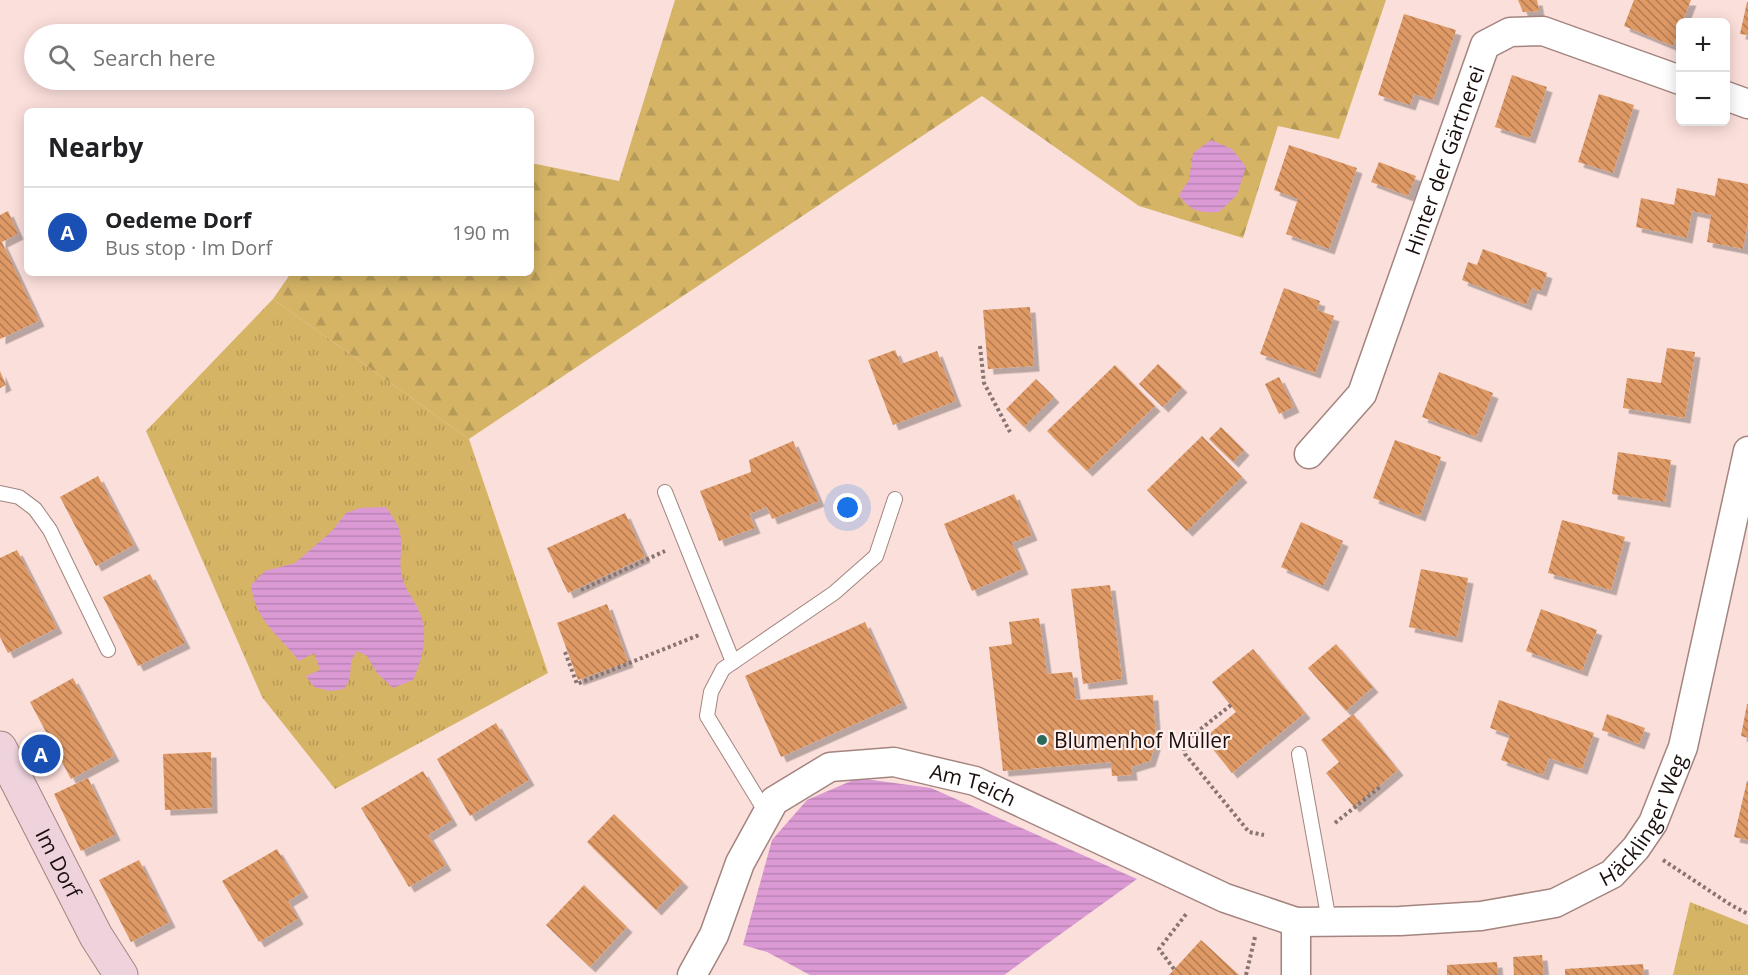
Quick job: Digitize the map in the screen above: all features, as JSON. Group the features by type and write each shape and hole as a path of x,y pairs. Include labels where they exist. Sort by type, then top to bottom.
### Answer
{"street":[{"name":"Hinter der Gärtnerei","path":"1309,454 1362,394 1485,45 1510,32 1543,31 1676,79"},
{"path":"1730,98 1748,104"},
{"name":"Häcklinger Weg","path":"1296,922 1400,921 1481,916 1555,903 1612,874 1636,848 1653,824 1683,747 1748,451"},
{"name":"Im Dorf","path":"0,748 96,936 121,975"},
{"name":"Am Teich","path":"692,975 714,935 740,863 774,801 830,767 894,762 975,782 1225,898 1296,922"},
{"path":"1296,922 1296,975"}],"lane":[{"path":"665,492 733,662"},
{"path":"0,493 19,497 35,509 50,530 108,650"},
{"path":"767,814 706,716 711,692 723,669 834,593 876,556 895,499"},
{"path":"1299,754 1329,921"}],"path":[{"path":"980,346 984,382 1010,432"},
{"path":"581,590 685,542"},
{"path":"565,652 577,684 719,627"},
{"path":"1231,705 1183,743 1185,754 1249,832 1264,835"},
{"path":"1330,826 1380,788"},
{"path":"1636,848 1653,853 1748,914"},
{"path":"1174,969 1159,949 1206,889"},
{"path":"1246,975 1262,910"}],"green space":[{"path":"675,0 1386,0 1339,139 1278,126 1243,238 1139,206 982,96 469,439 273,299 289,276 534,276 534,164 619,181"},
{"path":"273,299 469,439 548,673 335,789 262,697 146,431"},
{"path":"1690,902 1748,925 1748,975 1673,975"}],"shaded area":[{"path":"1211,140 1232,149 1246,167 1237,195 1219,212 1196,210 1179,195 1189,180 1193,153"},
{"path":"386,507 400,531 401,572 423,623 424,642 417,671 413,680 393,688 377,673 367,656 357,651 353,657 348,683 344,689 330,691 314,687 306,676 320,670 314,653 299,661 263,618 253,598 251,585 265,571 295,563 332,531 346,513 360,508"},
{"path":"858,778 931,788 1137,879 1004,975 810,975 767,952 743,945 772,840 807,800"}],"building":[{"path":"1518,0 1537,0 1539,11 1523,12"},
{"path":"1634,0 1691,0 1684,18 1676,18 1676,38 1673,46 1624,26"},
{"path":"1748,2 1748,35 1740,34"},
{"path":"1404,14 1456,30 1433,100 1414,94 1410,105 1378,95"},
{"path":"1512,75 1547,87 1530,138 1495,127"},
{"path":"1599,94 1634,105 1613,173 1578,162"},
{"path":"1289,145 1357,168 1329,249 1286,234 1298,199 1274,190"},
{"path":"1379,162 1416,176 1408,196 1371,182"},
{"path":"1718,178 1748,184 1748,222 1743,249 1707,242 1711,215 1692,211 1687,238 1636,227 1641,198 1674,205 1677,188 1715,196"},
{"path":"8,211 18,234 2,242 39,321 0,339 0,215"},
{"path":"1483,249 1547,273 1541,291 1532,288 1526,305 1462,280 1468,262 1477,265"},
{"path":"1284,288 1320,301 1317,310 1334,316 1315,373 1260,354"},
{"path":"1030,307 1034,366 988,369 983,310"},
{"path":"1667,348 1695,352 1685,418 1623,408 1627,378 1661,383"},
{"path":"895,350 901,364 937,351 956,401 893,425 868,360"},
{"path":"1158,364 1182,387 1163,407 1139,384"},
{"path":"1115,365 1155,406 1087,471 1047,431"},
{"path":"0,371 6,385 0,388"},
{"path":"1439,372 1493,393 1476,437 1422,417"},
{"path":"1279,377 1294,407 1279,414 1265,384"},
{"path":"1036,379 1054,397 1024,427 1006,409"},
{"path":"1221,427 1244,450 1233,462 1209,439"},
{"path":"1202,436 1242,477 1187,531 1147,490"},
{"path":"1395,440 1441,457 1420,516 1373,498"},
{"path":"793,441 819,501 772,519 767,507 749,514 755,528 719,541 700,491 751,472 749,460"},
{"path":"1618,452 1671,460 1665,502 1612,494"},
{"path":"98,476 134,545 96,566 60,497"},
{"path":"1014,494 1032,535 1012,543 1023,569 972,591 944,524"},
{"path":"625,513 645,557 568,593 547,548"},
{"path":"1562,520 1625,537 1611,590 1548,573"},
{"path":"1301,522 1343,541 1323,586 1281,567"},
{"path":"17,550 57,628 8,653 0,637 0,558"},
{"path":"1421,569 1468,578 1457,637 1409,627"},
{"path":"150,574 185,643 138,666 103,597"},
{"path":"1110,585 1122,679 1083,684 1071,589"},
{"path":"607,604 628,662 578,680 557,623"},
{"path":"1541,609 1597,630 1582,671 1526,651"},
{"path":"1039,618 1047,674 1072,672 1076,700 1153,695 1156,742 1150,761 1131,767 1132,775 1112,776 1111,762 1003,771 989,647 1012,644 1009,622"},
{"path":"865,622 902,703 781,757 745,676"},
{"path":"1336,644 1373,687 1346,711 1308,668"},
{"path":"1253,649 1305,713 1232,773 1204,738 1236,712 1212,682"},
{"path":"73,678 114,756 71,779 30,702"},
{"path":"1499,700 1594,733 1582,769 1549,758 1543,775 1501,760 1510,735 1490,728"},
{"path":"1748,704 1748,738 1741,736"},
{"path":"1353,714 1398,770 1354,807 1326,773 1339,762 1321,740"},
{"path":"1607,714 1645,728 1639,744 1602,730"},
{"path":"496,723 529,780 470,816 437,759"},
{"path":"211,752 212,808 165,810 163,754"},
{"path":"423,771 452,820 428,835 446,865 409,887 361,808"},
{"path":"88,778 115,835 81,851 54,794"},
{"path":"1748,781 1748,840 1734,837"},
{"path":"614,814 683,882 656,910 587,842"},
{"path":"277,849 303,892 288,901 298,919 259,942 222,881"},
{"path":"139,860 170,922 131,942 99,880"},
{"path":"584,885 627,927 590,967 546,925"},
{"path":"1201,940 1239,975 1169,975"},
{"path":"1542,955 1544,975 1514,975 1513,957"},
{"path":"1497,962 1498,975 1447,975 1447,965"},
{"path":"1643,964 1644,975 1565,975 1565,969"}],"place":[{"name":"Blumenhof Müller","path":"1042,740"},
{"name":"Oedeme Dorf","path":"41,754"}]}
